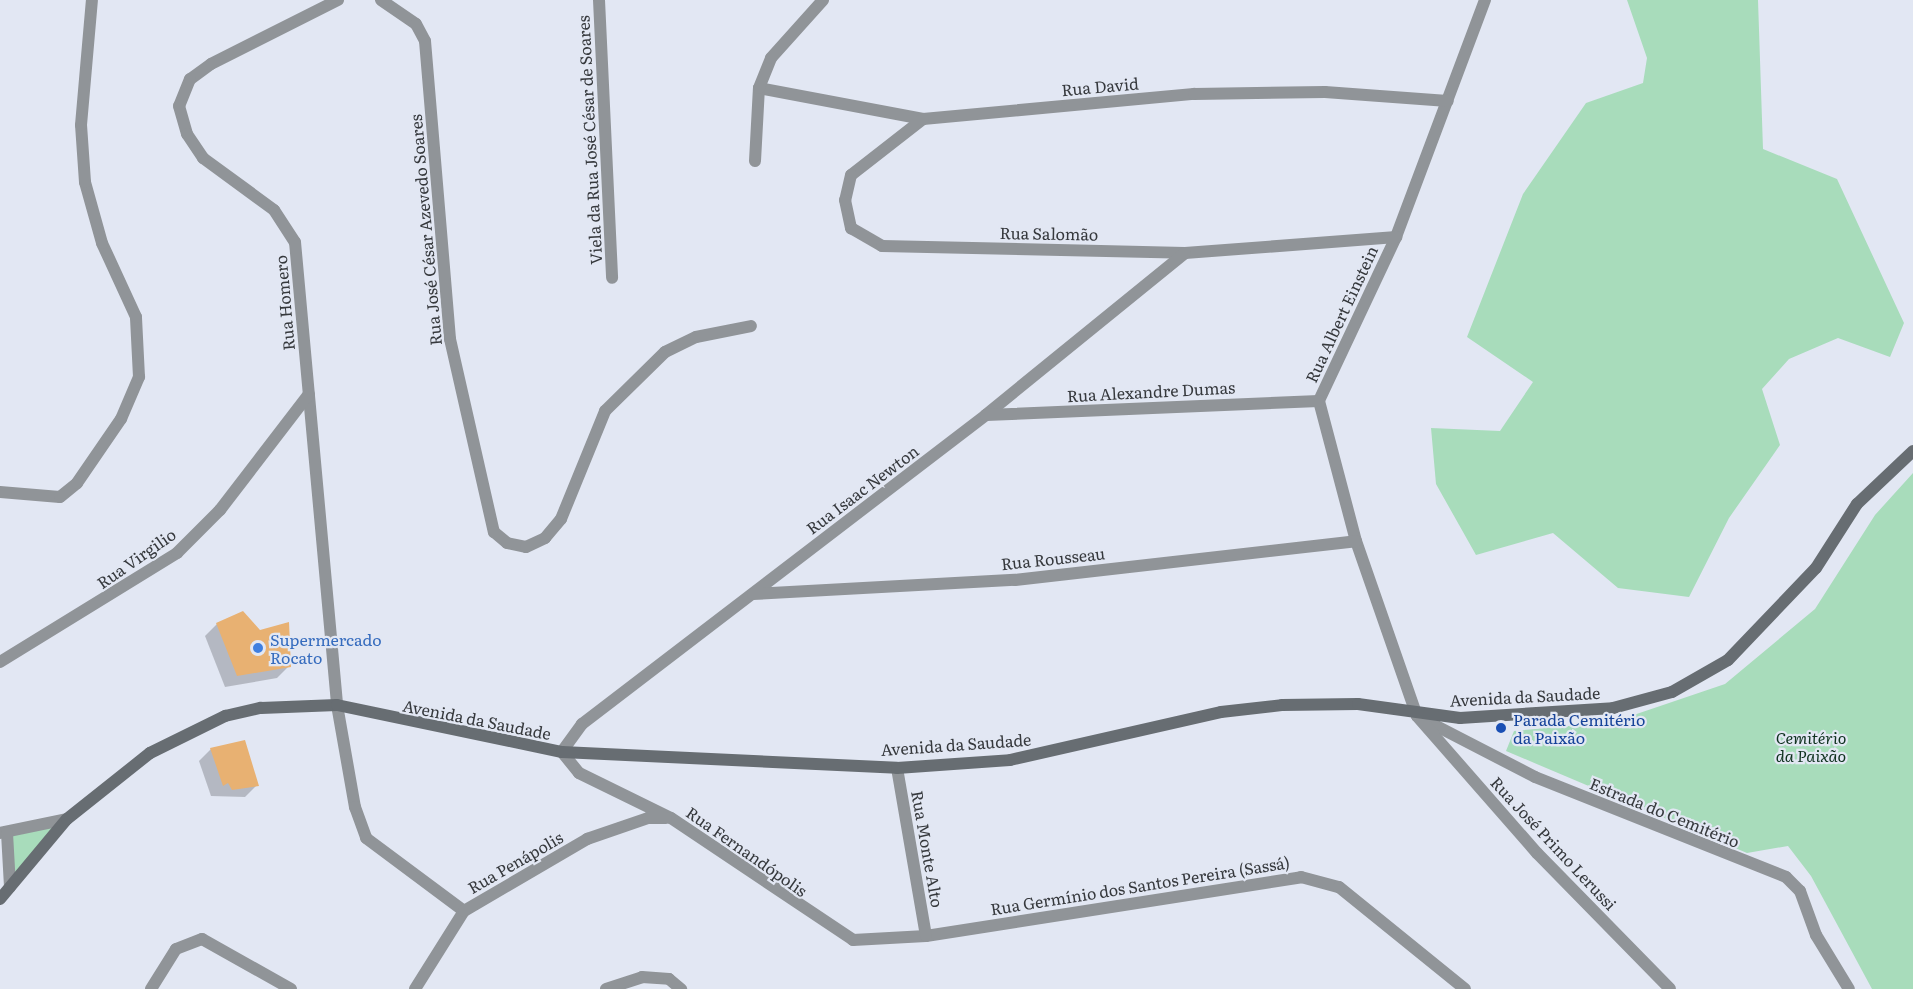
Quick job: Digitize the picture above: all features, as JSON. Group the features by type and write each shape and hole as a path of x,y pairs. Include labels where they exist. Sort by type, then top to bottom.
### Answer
{"main road":[{"name":"Avenida da Saudade","path":"0,899 67,819 150,753 225,716 261,708 337,705 562,752 897,768 1011,760 1221,712 1282,705 1358,704 1417,716 1547,715 1613,708 1672,692 1728,660 1816,568 1857,504 1913,451"}],"street":[{"path":"0,492 60,496 77,483 121,419 139,377 136,317 102,243 85,182 81,125 92,0"},
{"name":"Rua Homero","path":"338,0 211,64 190,79 179,106 187,134 203,158 274,210 295,242 337,705 366,838 464,911"},
{"name":"Rua José César Azevedo Soares","path":"381,0 416,24 425,41 450,339 494,532 507,543 526,547 555,525 605,411 665,352 696,337 751,326"},
{"name":"Viela da Rua José César de Soares","path":"598,0 612,278"},
{"path":"756,161 759,87 771,58 823,0"},
{"name":"Rua Albert Einstein","path":"1417,716 1356,541 1319,401 1396,237 1485,0"},
{"name":"Rua David","path":"759,87 923,119 1194,94 1325,92 1448,101"},
{"name":"Rua Salomão","path":"923,119 851,175 845,200 851,228 882,246 1185,253 1396,237"},
{"name":"Rua Isaac Newton","path":"562,752 582,724 986,415 1185,253"},
{"name":"Rua Virgilio","path":"0,662 177,553 220,510 309,394"},
{"name":"Rua Alexandre Dumas","path":"986,415 1319,401"},
{"name":"Rua Rousseau","path":"753,594 1015,579 1356,541"},
{"name":"Rua José Primo Lerussi","path":"1417,716 1537,853 1670,989"},
{"name":"Estrada do Cemitério","path":"1417,716 1535,777 1786,877 1800,891 1816,935 1849,989"},
{"name":"Rua Fernandópolis","path":"562,752 579,773 670,818 853,940 926,936"},
{"name":"Rua Monte Alto","path":"897,768 926,936"},
{"name":"Rua Penápolis","path":"415,989 464,911 587,839 648,818 670,818"},
{"path":"10,887 3,833 67,819"},
{"name":"Rua Germínio dos Santos Pereira (Sassá)","path":"926,936 1310,877 1339,887 1465,989"},
{"path":"151,989 176,949 202,939 291,989"},
{"path":"606,989 642,977 669,979 681,989"}],"green space":[{"path":"1627,0 1758,0 1763,149 1837,179 1904,323 1890,357 1838,338 1789,359 1762,389 1780,445 1729,518 1689,597 1618,588 1553,533 1476,555 1436,484 1431,428 1500,431 1533,382 1467,337 1523,194 1586,103 1643,83 1647,58"},
{"name":"Cemitério da Paixão","path":"1913,473 1913,989 1872,989 1811,876 1788,846 1747,853 1506,751 1514,731 1613,722 1725,684 1815,609 1875,515"},
{"path":"63,822 12,881 10,834"}],"building":[{"name":"Supermercado Rocato","path":"243,611 260,630 289,622 291,667 237,676 216,623"},
{"path":"245,740 259,786 232,790 228,783 223,786 210,748"}],"place":[{"name":"Supermercado Rocato","path":"258,648"},
{"name":"Parada Cemitério da Paixão","path":"1501,728"}]}
